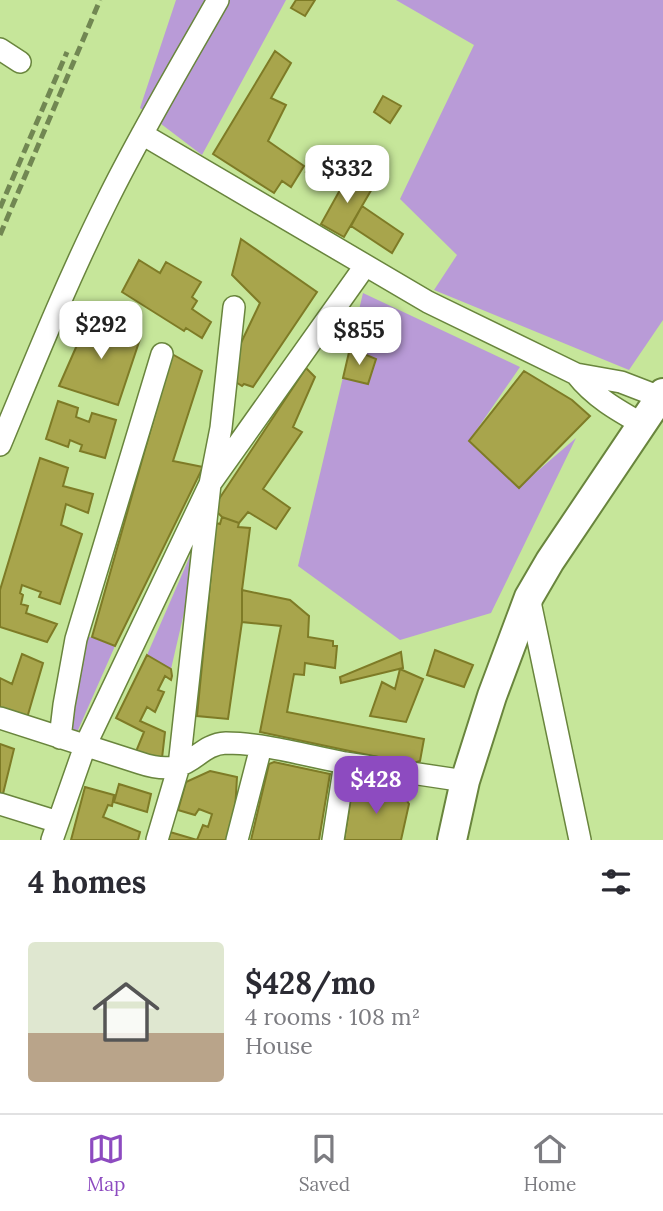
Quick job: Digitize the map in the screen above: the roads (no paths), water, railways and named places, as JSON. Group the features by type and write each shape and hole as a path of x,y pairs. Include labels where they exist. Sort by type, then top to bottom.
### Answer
{"main road":[{"path":"452,840 465,781 492,696 529,597 556,552 656,409"}],"street":[{"path":"0,445 62,294 106,201 218,0"},
{"path":"0,49 20,62"},
{"path":"142,134 438,307 576,373 621,382 656,409"},
{"path":"0,804 55,831 85,746 209,484 365,266"},
{"path":"157,840 179,766 209,484 221,428 234,307"},
{"path":"61,738 76,639 162,355"},
{"path":"576,373 585,385 606,403 656,409"},
{"path":"529,597 580,840"},
{"path":"0,718 159,768 179,766 205,749 225,743 465,781"},
{"path":"237,840 261,747"},
{"path":"333,840 345,762"}],"railway":[{"path":"0,235 100,0"},
{"path":"0,208 67,52"}]}
